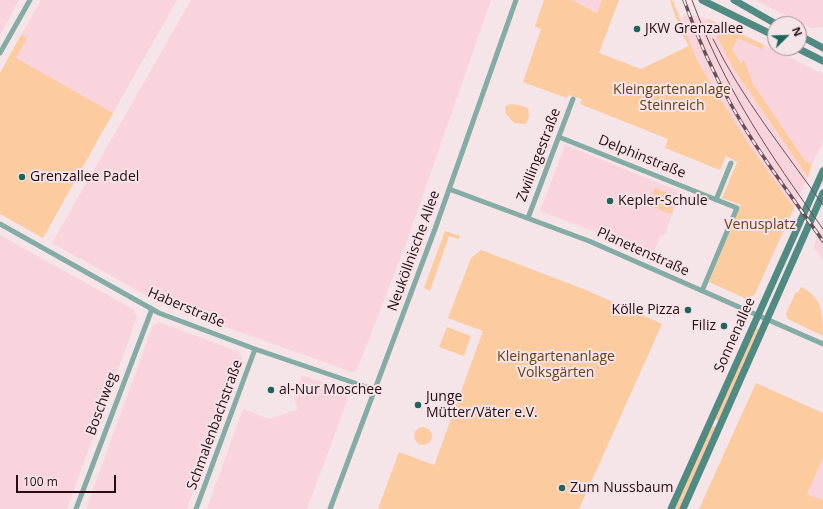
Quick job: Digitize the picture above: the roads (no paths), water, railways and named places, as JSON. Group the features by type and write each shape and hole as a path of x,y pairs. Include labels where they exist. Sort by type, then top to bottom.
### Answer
{"main road":[{"path":"702,0 713,2 767,32"},
{"path":"734,0 767,19"},
{"path":"807,40 823,48"},
{"path":"807,53 823,61"},
{"name":"Sonnenallee","path":"672,509 823,171"},
{"name":"Sonnenallee","path":"683,509 823,193"}],"street":[{"path":"0,53 30,0"},
{"name":"Neuköllnische Allee","path":"330,509 449,190 516,0"},
{"name":"Zwillingestraße","path":"528,218 573,99"},
{"name":"Delphinstraße","path":"559,137 737,208 702,291"},
{"path":"716,200 731,163"},
{"name":"Planetenstraße","path":"449,190 589,241 823,344"},
{"name":"Haberstraße","path":"0,224 152,309 255,349 375,390"},
{"name":"Boschweg","path":"76,509 152,309"},
{"name":"Schmalenbachstraße","path":"196,509 255,349"}],"tram line":[{"path":"692,0 718,62 749,119 784,174 823,229"},
{"path":"713,39 737,83 779,145 823,205"}],"railway":[{"path":"684,0 706,55 733,108 765,159 823,241"}],"place":[{"name":"JKW Grenzallee","path":"637,29"},
{"name":"Grenzallee Padel","path":"22,177"},
{"name":"Kepler-Schule","path":"610,201"},
{"name":"Kölle Pizza","path":"688,310"},
{"name":"Filiz","path":"724,326"},
{"name":"al-Nur Moschee","path":"271,390"},
{"name":"Junge Mütter/Väter e.V.","path":"418,405"},
{"name":"Zum Nussbaum","path":"562,488"}],"park label":[{"name":"Kleingartenanlage Steinreich","path":"672,98"},
{"name":"Venusplatz","path":"760,225"},
{"name":"Kleingartenanlage Volksgärten","path":"556,366"}]}
